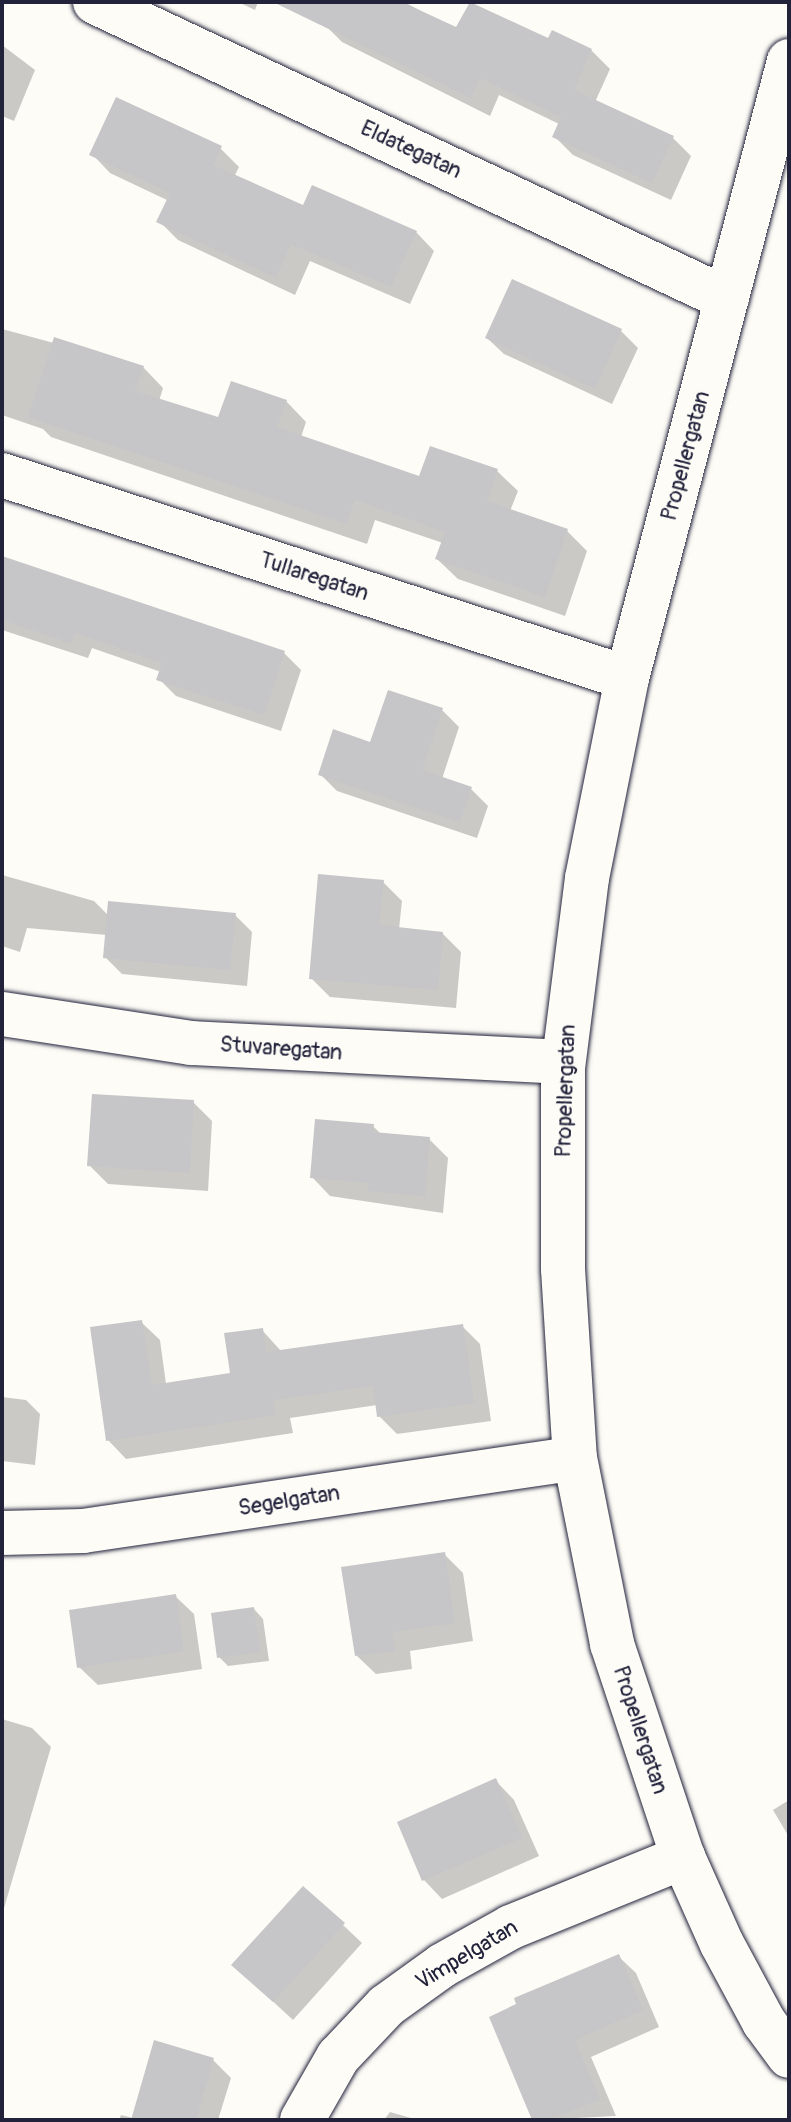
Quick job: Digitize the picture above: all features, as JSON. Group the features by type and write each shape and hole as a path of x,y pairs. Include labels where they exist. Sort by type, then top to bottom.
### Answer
{"street":[{"name":"Eldategatan","path":"95,2 727,299"},
{"name":"Propellergatan","path":"789,61 627,678 587,878 563,1062 563,1269 575,1458 612,1644 683,1857 722,1944 764,2022 789,2056"},
{"name":"Tullaregatan","path":"2,475 627,678"},
{"name":"Stuvaregatan","path":"2,1014 191,1043 563,1062"},
{"name":"Segelgatan","path":"2,1533 83,1531 575,1458"},
{"name":"Vimpelgatan","path":"302,2120 338,2057 386,2006 443,1965 511,1927 683,1857"}],"building":[{"path":"273,2 402,2 456,27 470,2 548,38 552,30 592,49 574,90 674,136 652,183 552,137 561,117 480,78 471,98"},
{"path":"116,97 222,146 213,165 303,205 312,185 417,231 391,287 291,244 276,278 156,222 170,193 89,155"},
{"path":"512,279 622,329 595,389 485,338"},
{"path":"54,337 144,366 135,391 218,417 231,381 287,400 277,427 419,476 430,446 498,469 487,501 568,529 545,597 435,559 445,532 355,500 346,524 28,417"},
{"path":"2,556 285,651 264,715 156,680 162,663 75,633 71,643 2,620"},
{"path":"388,690 443,708 422,770 472,787 460,822 318,775 333,729 370,742"},
{"path":"318,874 384,880 379,925 443,932 438,990 309,979"},
{"path":"108,901 236,913 230,970 103,958"},
{"path":"92,1094 194,1100 190,1173 87,1166"},
{"path":"315,1119 374,1124 373,1132 430,1137 425,1196 368,1191 369,1183 310,1178"},
{"path":"142,1320 152,1385 230,1373 224,1333 263,1328 266,1352 463,1324 474,1403 377,1417 373,1386 273,1400 276,1415 106,1441 90,1327"},
{"path":"445,1552 455,1623 392,1632 395,1651 355,1656 341,1567"},
{"path":"176,1594 184,1651 77,1668 69,1610"},
{"path":"254,1607 260,1652 217,1658 211,1613"},
{"path":"496,1778 522,1838 422,1881 397,1822"},
{"path":"303,1886 345,1923 273,2002 231,1965"},
{"path":"619,1954 643,2010 575,2040 600,2099 549,2120 532,2120 489,2017 516,2004 514,1998"},
{"path":"154,2040 214,2058 196,2120 131,2120"}]}
